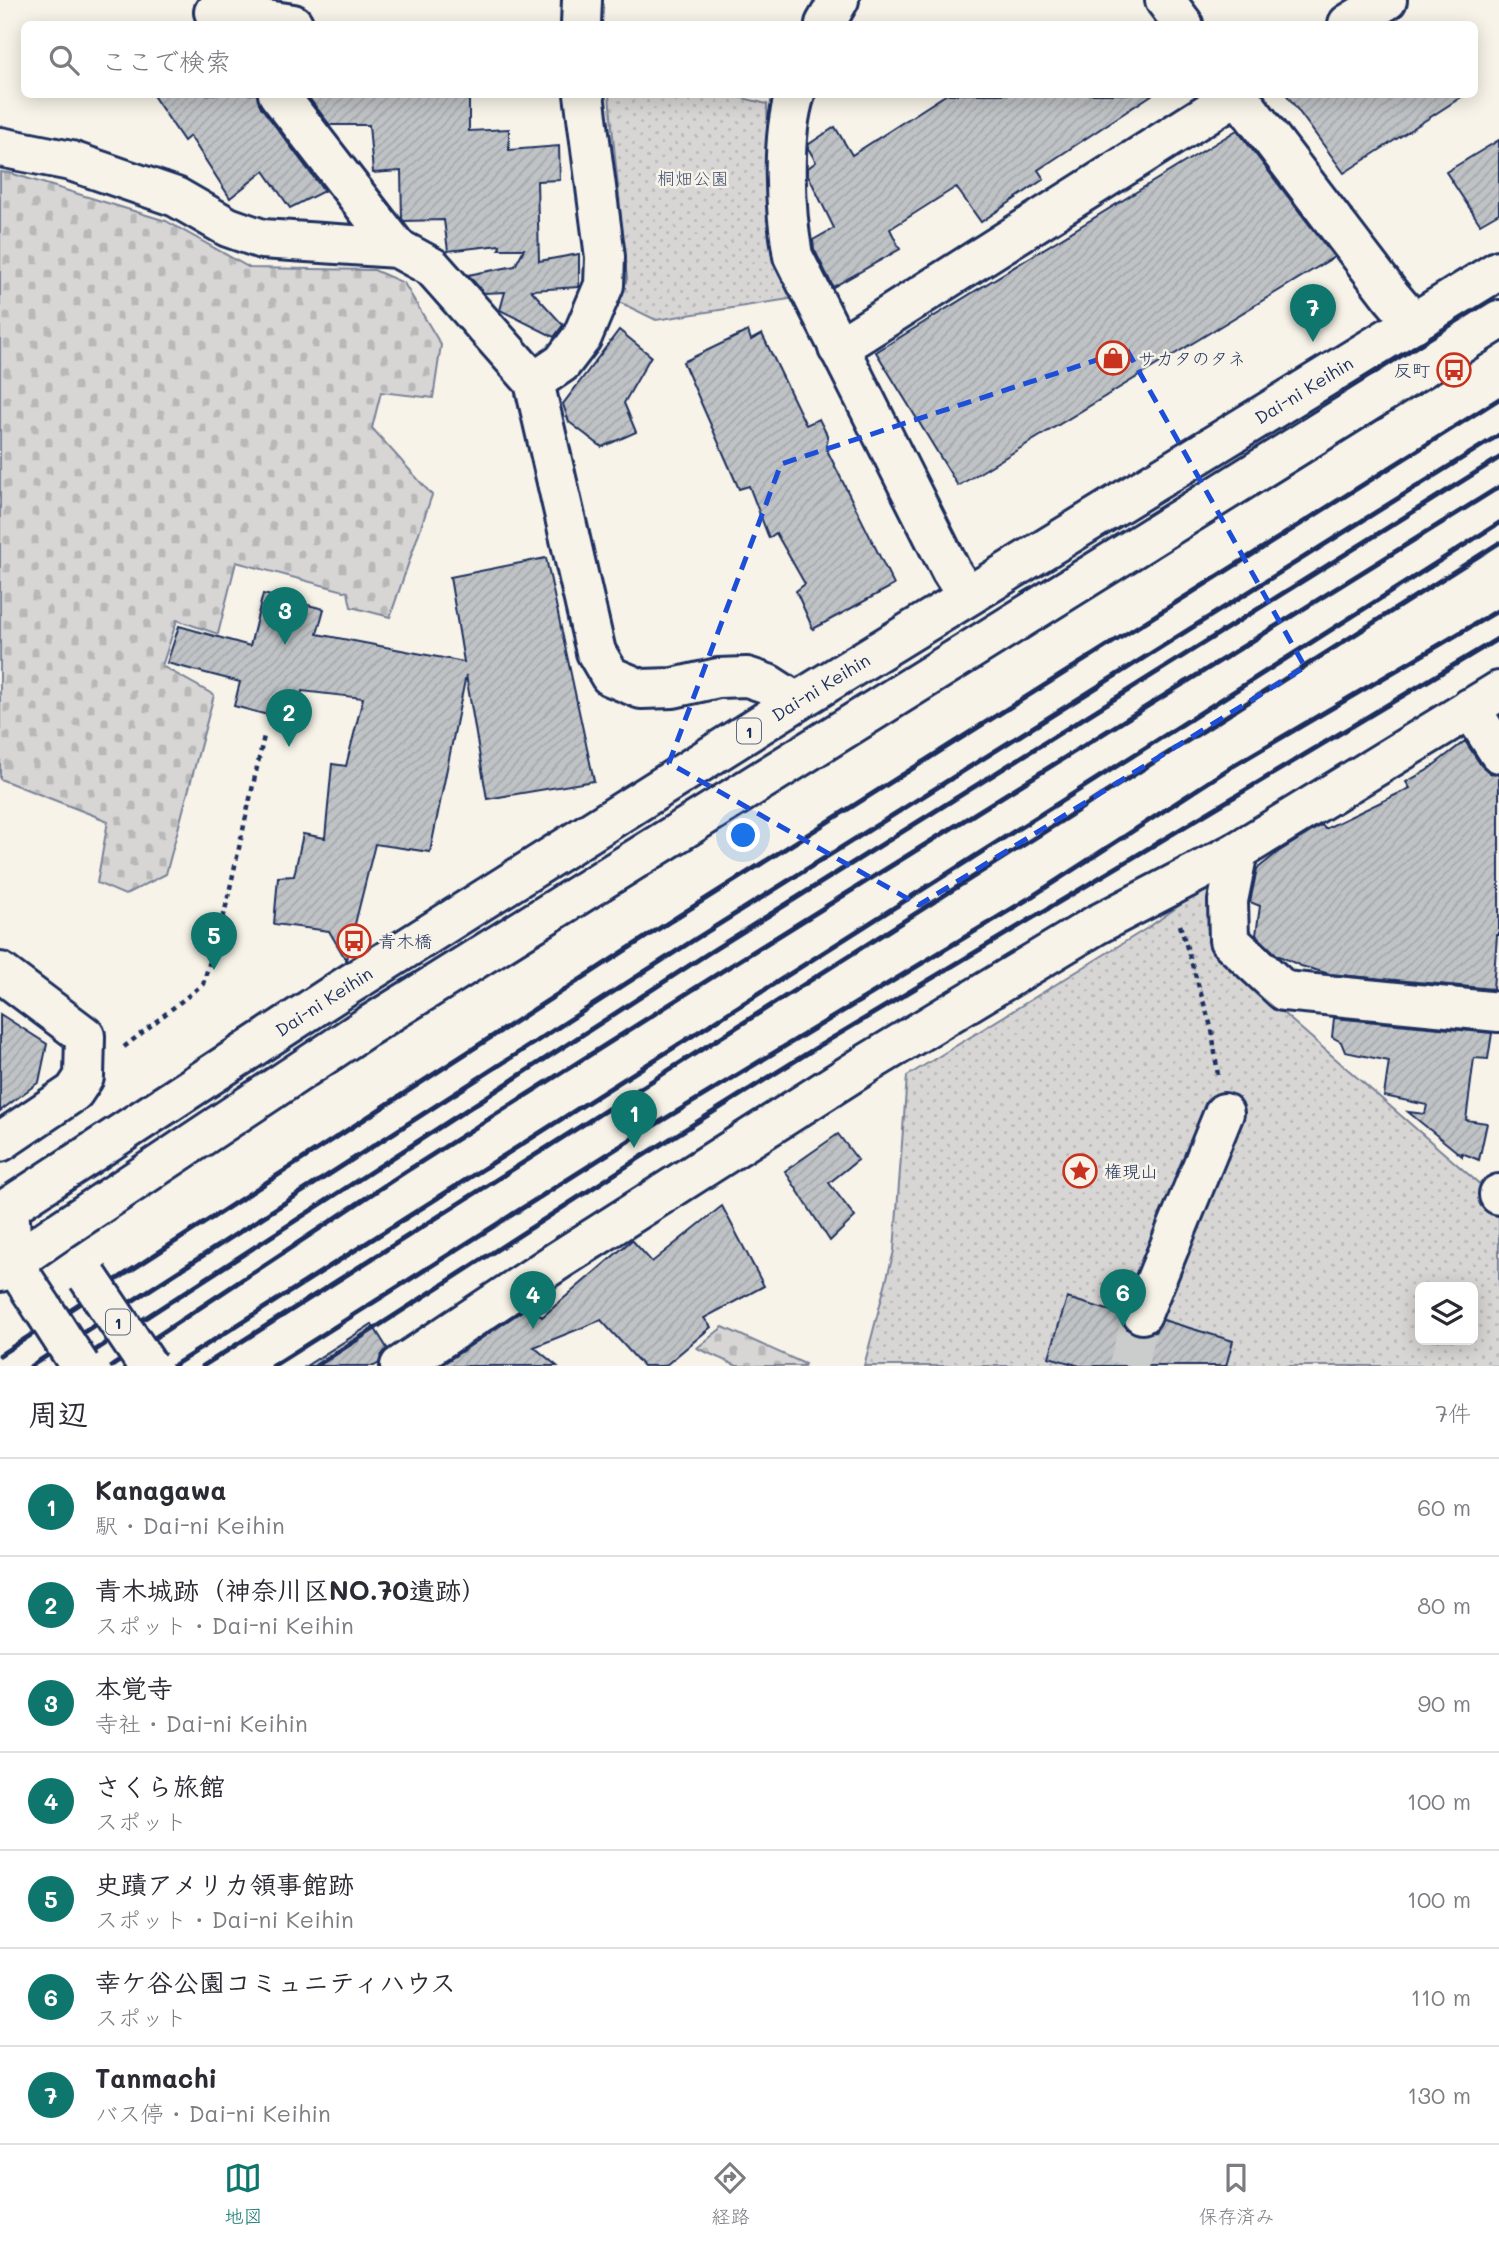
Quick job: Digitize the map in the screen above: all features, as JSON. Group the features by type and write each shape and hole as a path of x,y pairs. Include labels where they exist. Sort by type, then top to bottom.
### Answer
{"main road":[{"path":"581,21 582,0"},
{"path":"827,21 839,0"},
{"path":"1165,0 1182,21"},
{"path":"1353,21 1387,0"},
{"path":"214,12 273,21"},
{"path":"281,98 397,248 432,267 534,382 596,652 610,676 641,690 673,688 718,678 747,677 768,684 796,702"},
{"path":"534,382 562,363 582,337 604,285 605,257 585,98"},
{"path":"794,98 788,118 787,221 793,256 951,571 967,596"},
{"path":"838,348 1232,98"},
{"path":"1241,98 1414,323"},
{"path":"0,147 71,161 176,197 228,227 262,239 397,248"},
{"name":"Dai-ni Keihin","path":"4,1210 339,991 796,702 1499,270"},
{"path":"6,1268 365,1028 1499,320"},
{"path":"413,1363 559,1260 856,1070 1096,925 1238,851 1485,700 1499,753"},
{"path":"1238,851 1228,901 1229,940 1284,991 1499,1012"},
{"path":"0,972 85,1036 84,1077 74,1092 0,1142"},
{"path":"1142,1314 1224,1113"},
{"path":"4,1210 6,1268 42,1307 80,1366"},
{"name":"1","path":"4,1210 58,1232 148,1366"}],"path":[{"path":"146,1030 203,984 224,915 264,736"}],"highlighted area":[{"path":"1127,350 1305,667 919,905 669,763 781,464"}],"green space":[{"name":"桐畑公園","path":"609,98 743,98 767,104 772,254 796,298 656,320 619,302 627,279"},
{"path":"0,172 166,221 250,268 374,270 404,283 441,345 433,398 381,392 372,428 432,495 390,617 351,607 348,592 236,562 218,634 177,620 162,666 214,695 166,874 125,895 97,883 108,821 0,779"},
{"path":"1207,876 1220,881 1237,973 1499,1201 1499,1366 864,1366 894,1251 907,1076 1149,927 1183,903"},
{"path":"723,1327 805,1364 737,1366 697,1348"}],"building":[{"path":"155,98 258,98 261,107 324,191 290,208 264,171 230,198 190,136 184,141"},
{"path":"309,98 469,98 469,131 509,129 509,150 559,146 560,180 537,181 539,261 579,254 579,287 531,290 563,325 554,337 500,310 505,292 484,293 468,275 515,266 524,249 499,249 500,245 448,251 444,220 402,219 401,171 373,173 369,125 330,125"},
{"path":"941,98 1147,98 1038,170 1044,179 981,222 956,187 890,229 900,249 833,287 814,249 813,240 834,228 808,175 808,168 816,162 808,148 809,144 835,127 852,155"},
{"path":"1289,98 1460,98 1344,173"},
{"path":"1237,130 1334,257 958,486 876,352"},
{"path":"1499,140 1499,213 1480,224 1446,172"},
{"path":"619,330 651,356 624,403 636,432 602,447 569,422 563,404"},
{"path":"748,331 751,340 762,334 806,425 819,419 828,437 826,448 894,585 813,629 796,591 805,584 776,533 769,538 749,486 739,489 683,362"},
{"path":"546,558 594,781 487,799 466,675 430,852 375,844 346,960 329,931 274,924 278,877 294,876 303,834 325,838 332,764 346,766 363,698 302,691 294,722 234,706 240,682 167,663 179,626 250,646 263,594 324,609 317,634 464,662 450,577"},
{"path":"1465,741 1481,765 1490,773 1499,775 1499,935 1493,989 1330,974 1301,966 1277,955 1256,935 1260,906 1250,902 1257,869 1278,852 1322,825 1325,829 1410,788 1406,782 1426,771"},
{"path":"0,1014 47,1044 39,1082 0,1111"},
{"path":"1334,1018 1492,1033 1488,1059 1474,1058 1466,1120 1487,1123 1479,1160 1462,1153 1462,1156 1408,1112 1425,1114 1427,1105 1384,1096 1389,1061 1345,1052 1341,1042 1332,1037"},
{"path":"838,1134 858,1160 829,1183 855,1217 830,1241 785,1171"},
{"path":"722,1206 764,1286 704,1318 711,1327 665,1366 643,1366 601,1320 534,1347 557,1366 440,1366 531,1305 542,1317 632,1240 652,1262"},
{"path":"1067,1298 1118,1313 1119,1308 1121,1309 1124,1327 1134,1334 1146,1335 1155,1332 1163,1320 1233,1341 1226,1366 1080,1366 1049,1357"},
{"path":"372,1324 387,1348 379,1363 374,1366 306,1366"}],"tunnel":[{"path":"1128,1366 1142,1314"}],"railway":[{"path":"0,1355 680,915 1499,399"},
{"path":"31,1366 697,938 1499,435"},
{"path":"71,1366 707,954 1499,458"},
{"path":"112,1366 405,1172 719,973 1499,487"},
{"path":"173,1366 1499,523"},
{"path":"203,1366 1499,543"},
{"path":"273,1366 630,1140 1028,899 1233,766 1499,610"},
{"path":"316,1366 819,1046 1499,638"}],"place":[{"name":"Tanmachi","path":"1313,342"},
{"name":"サカタのタネ","path":"1113,358"},
{"name":"反町","path":"1454,370"},
{"name":"本覚寺","path":"285,645"},
{"name":"青木城跡（神奈川区NO.70遺跡）","path":"289,747"},
{"name":"青木橋","path":"354,941"},
{"name":"史蹟アメリカ領事館跡","path":"214,970"},
{"name":"Kanagawa","path":"634,1148"},
{"name":"権現山","path":"1080,1171"},
{"name":"幸ケ谷公園コミュニティハウス","path":"1123,1327"},
{"name":"さくら旅館","path":"533,1329"}]}
